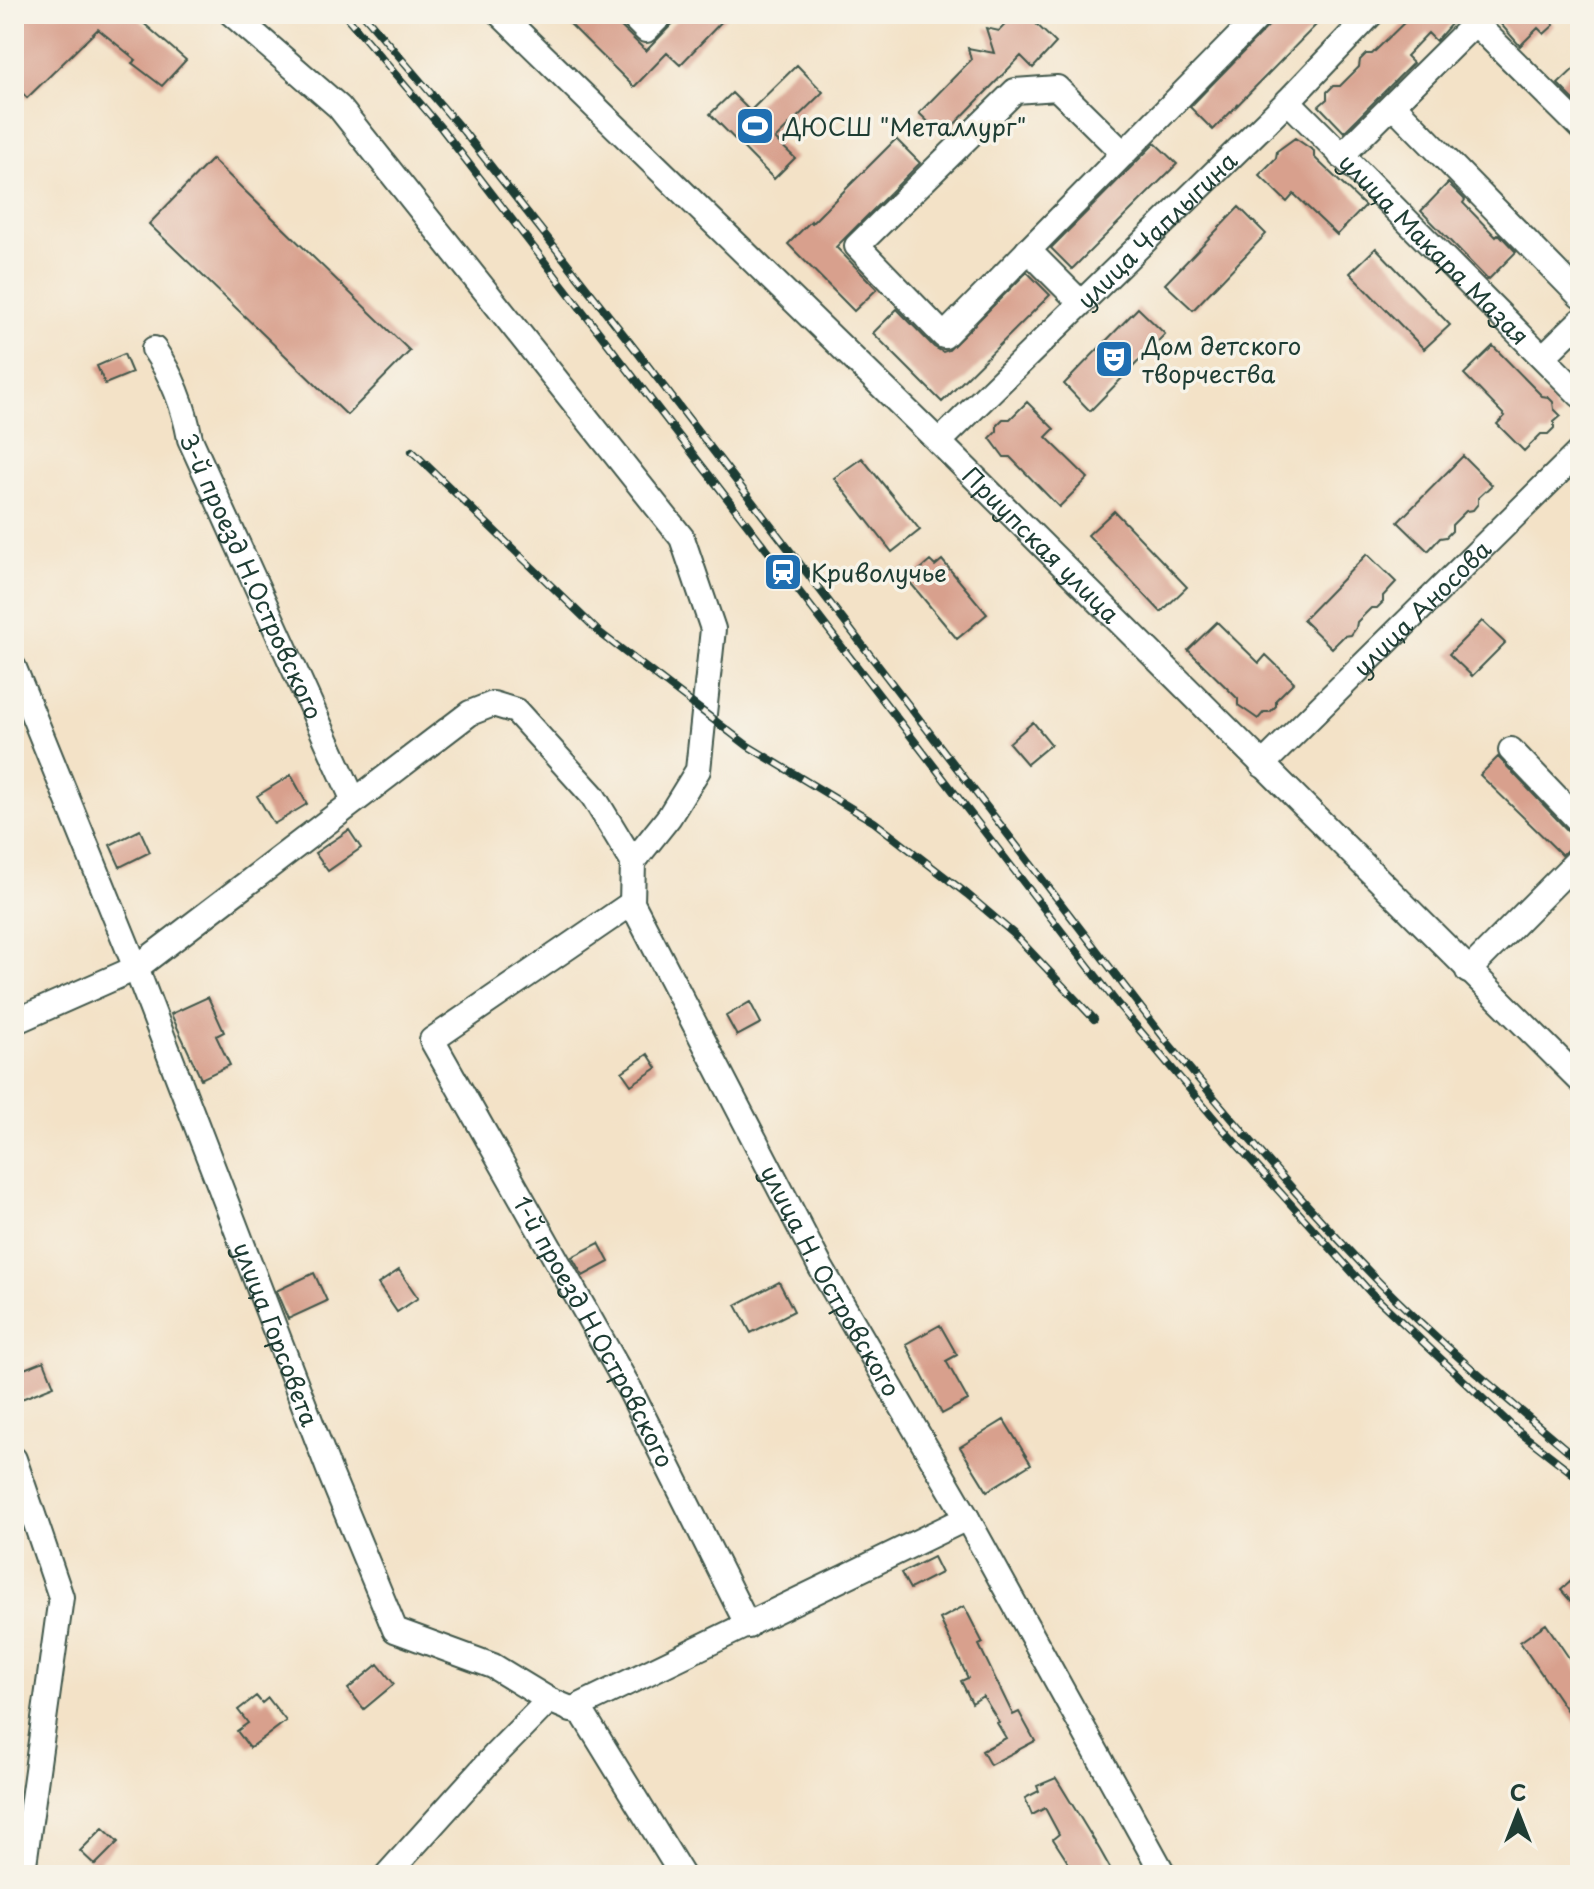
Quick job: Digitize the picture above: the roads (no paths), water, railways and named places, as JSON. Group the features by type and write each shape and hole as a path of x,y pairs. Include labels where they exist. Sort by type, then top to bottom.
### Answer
{"street":[{"path":"14,1022 136,968 470,713 493,704 516,711 593,796 633,862 669,817 698,770 713,629 682,538 339,107 232,14"},
{"name":"Приупская улица","path":"500,14 939,442 1580,1080"},
{"path":"630,14 646,30 662,14"},
{"path":"1124,154 1057,88 1015,91 857,246 944,336 1124,154 1261,14"},
{"name":"улица Чаплыгина","path":"939,442 1288,101 1358,19"},
{"path":"1341,156 1475,23 1580,127"},
{"name":"улица Макара Мазая","path":"1288,101 1580,395"},
{"path":"1393,105 1580,296"},
{"path":"1028,250 1081,303"},
{"path":"1543,357 1580,321"},
{"name":"3-й проезд Н.Островского","path":"154,349 165,365 184,408 190,439 354,801"},
{"name":"улица Аносова","path":"1262,765 1580,451"},
{"name":"улица Горсовета","path":"14,668 136,968 331,1475 395,1630 493,1666 560,1705 583,1714 682,1875"},
{"path":"1511,750 1580,822"},
{"path":"1468,971 1580,858"},
{"name":"улица Н. Островского","path":"633,862 632,903 821,1268 967,1518 1164,1875"},
{"name":"1-й проезд Н.Островского","path":"632,903 432,1040 630,1390 748,1626"},
{"path":"14,1459 61,1597 26,1871"},
{"path":"387,1875 495,1755 560,1705 748,1626 967,1518"}],"railway":[{"path":"344,14 442,129 1116,1002 1223,1129 1371,1293 1513,1427 1580,1479"},
{"path":"363,14 464,132 635,349 1168,1043 1298,1194 1379,1282 1452,1351 1580,1461"},
{"path":"412,451 600,633 748,746 874,822 967,894 1014,934 1094,1019"}],"place":[{"name":"ДЮСШ \"Металлург\"","path":"755,126"},
{"name":"Дом детского творчества","path":"1114,359"},
{"name":"Криволучье","path":"783,572"}]}
